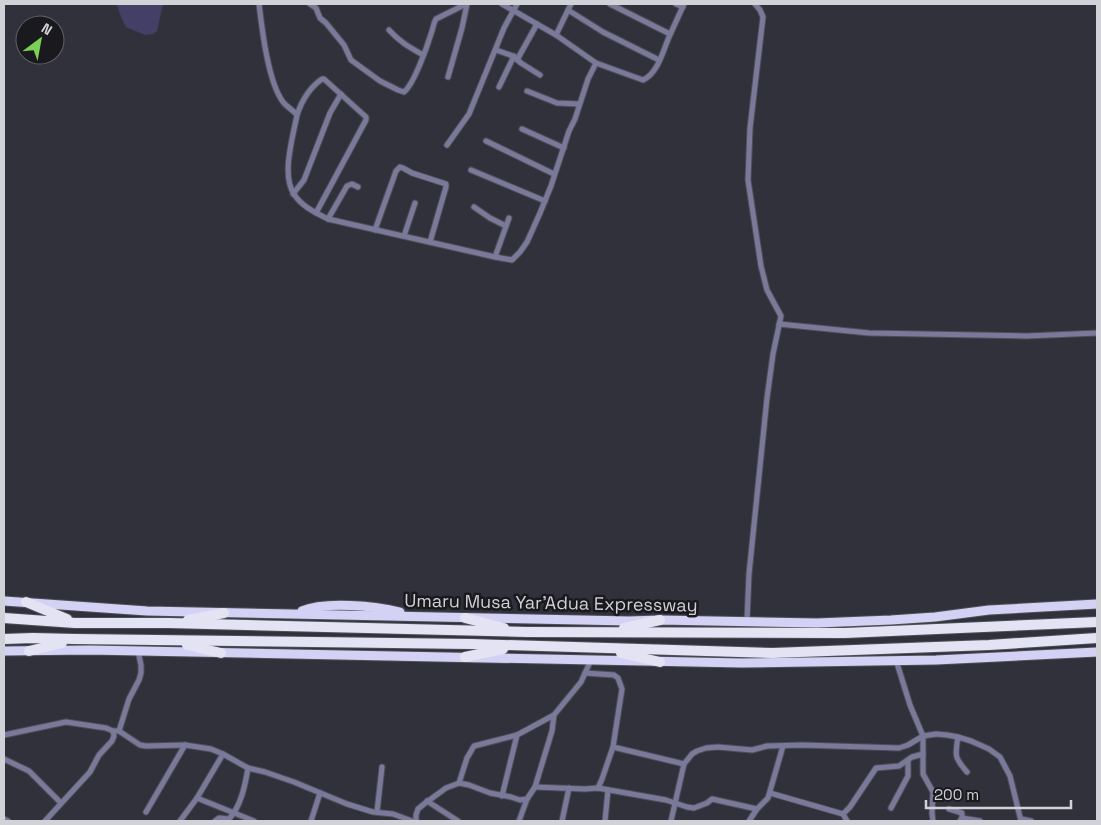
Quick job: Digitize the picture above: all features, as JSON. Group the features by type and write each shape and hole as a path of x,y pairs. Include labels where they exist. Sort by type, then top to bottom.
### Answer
{"highway":[{"name":"Umaru Musa Yar'Adua Expressway","path":"4,601 147,611 816,623 892,620 989,610 1097,604"},
{"path":"26,602 75,623"},
{"path":"169,623 224,613"},
{"name":"Umaru Musa Yar'Adua Expressway","path":"4,618 75,623 169,623 606,633 845,633 1097,622"},
{"path":"466,618 520,632"},
{"path":"606,633 660,620"},
{"path":"4,639 521,646 773,653 989,645 1097,638"},
{"path":"29,651 74,639"},
{"path":"166,640 221,653"},
{"path":"465,658 521,646"},
{"path":"598,648 660,662"},
{"path":"4,651 138,651 742,663 936,660 1097,652"}],"street":[{"path":"259,4 273,81 282,101 298,115"},
{"path":"310,4 316,8 320,18 326,22 344,45 351,60 380,80 404,92 408,89 423,55 436,19 464,4"},
{"path":"448,76 462,28 464,4"},
{"path":"502,4 556,35 596,63 643,80 648,78 652,72 676,25 683,5 676,4"},
{"path":"447,145 469,114 504,28 517,4"},
{"path":"556,35 571,4"},
{"path":"610,4 670,34"},
{"path":"747,621 749,574 766,414 773,354 781,316 767,290 761,266 748,180 750,128 763,17 755,4"},
{"path":"568,10 603,32 659,60"},
{"path":"499,87 537,24"},
{"path":"389,30 398,40 423,55"},
{"path":"496,50 515,58 540,75"},
{"path":"316,213 366,120 364,114 324,79 316,83 310,90 302,102 298,115 287,171 288,182 293,194 299,201 316,213 328,219 512,260 527,242 545,201 588,79 596,63"},
{"path":"527,91 557,102 579,104"},
{"path":"293,194 304,180 330,112 341,94"},
{"path":"522,129 564,148"},
{"path":"486,141 554,174"},
{"path":"375,230 396,171 400,167 446,184 430,242"},
{"path":"471,170 545,201"},
{"path":"328,219 347,186 352,184 358,188"},
{"path":"404,236 415,203"},
{"path":"474,207 506,226"},
{"path":"495,257 509,218"},
{"path":"780,324 898,333 1027,336 1097,333"},
{"path":"119,731 129,699 142,672 138,651"},
{"path":"459,783 467,758 474,746 517,735 554,715 581,682 591,660"},
{"path":"896,660 910,705 923,736 923,774 933,792 933,821"},
{"path":"585,673 614,675 621,683 622,689 613,747 598,788"},
{"path":"518,821 527,799 535,787 552,731 554,715"},
{"path":"4,735 66,722 119,731 140,745 185,745 211,749 248,768 294,782 347,804 393,814 414,821 418,809 427,801 446,788 459,783 502,796 520,800 527,799"},
{"path":"45,821 90,772 99,755 112,741 113,731"},
{"path":"671,821 684,764 692,754 706,748 718,747 752,750 767,746 802,745 899,748 923,736 936,734 971,741 989,749 1000,758 1010,776 1020,820 1031,821"},
{"path":"502,796 517,735"},
{"path":"958,738 956,757 967,772"},
{"path":"146,812 185,745"},
{"path":"749,821 770,794 783,746"},
{"path":"613,747 684,764"},
{"path":"180,821 197,798 223,754"},
{"path":"843,814 850,807 876,768 899,766 912,757 923,754"},
{"path":"4,759 29,771 62,803"},
{"path":"891,808 908,776 908,761"},
{"path":"377,812 382,767"},
{"path":"215,821 219,818 229,819 234,813 244,791 248,768"},
{"path":"535,787 584,790 598,788 666,800 694,808 712,799 757,809"},
{"path":"562,821 569,788"},
{"path":"605,821 608,790"},
{"path":"311,821 320,793"},
{"path":"770,794 843,814 847,821"},
{"path":"197,798 254,821"},
{"path":"427,801 458,821"},
{"path":"949,809 962,813 961,820 980,821"},
{"path":"4,818 8,821"}],"shaded area":[{"path":"118,4 163,4 157,31 153,34 145,35 126,27 117,6"}]}
